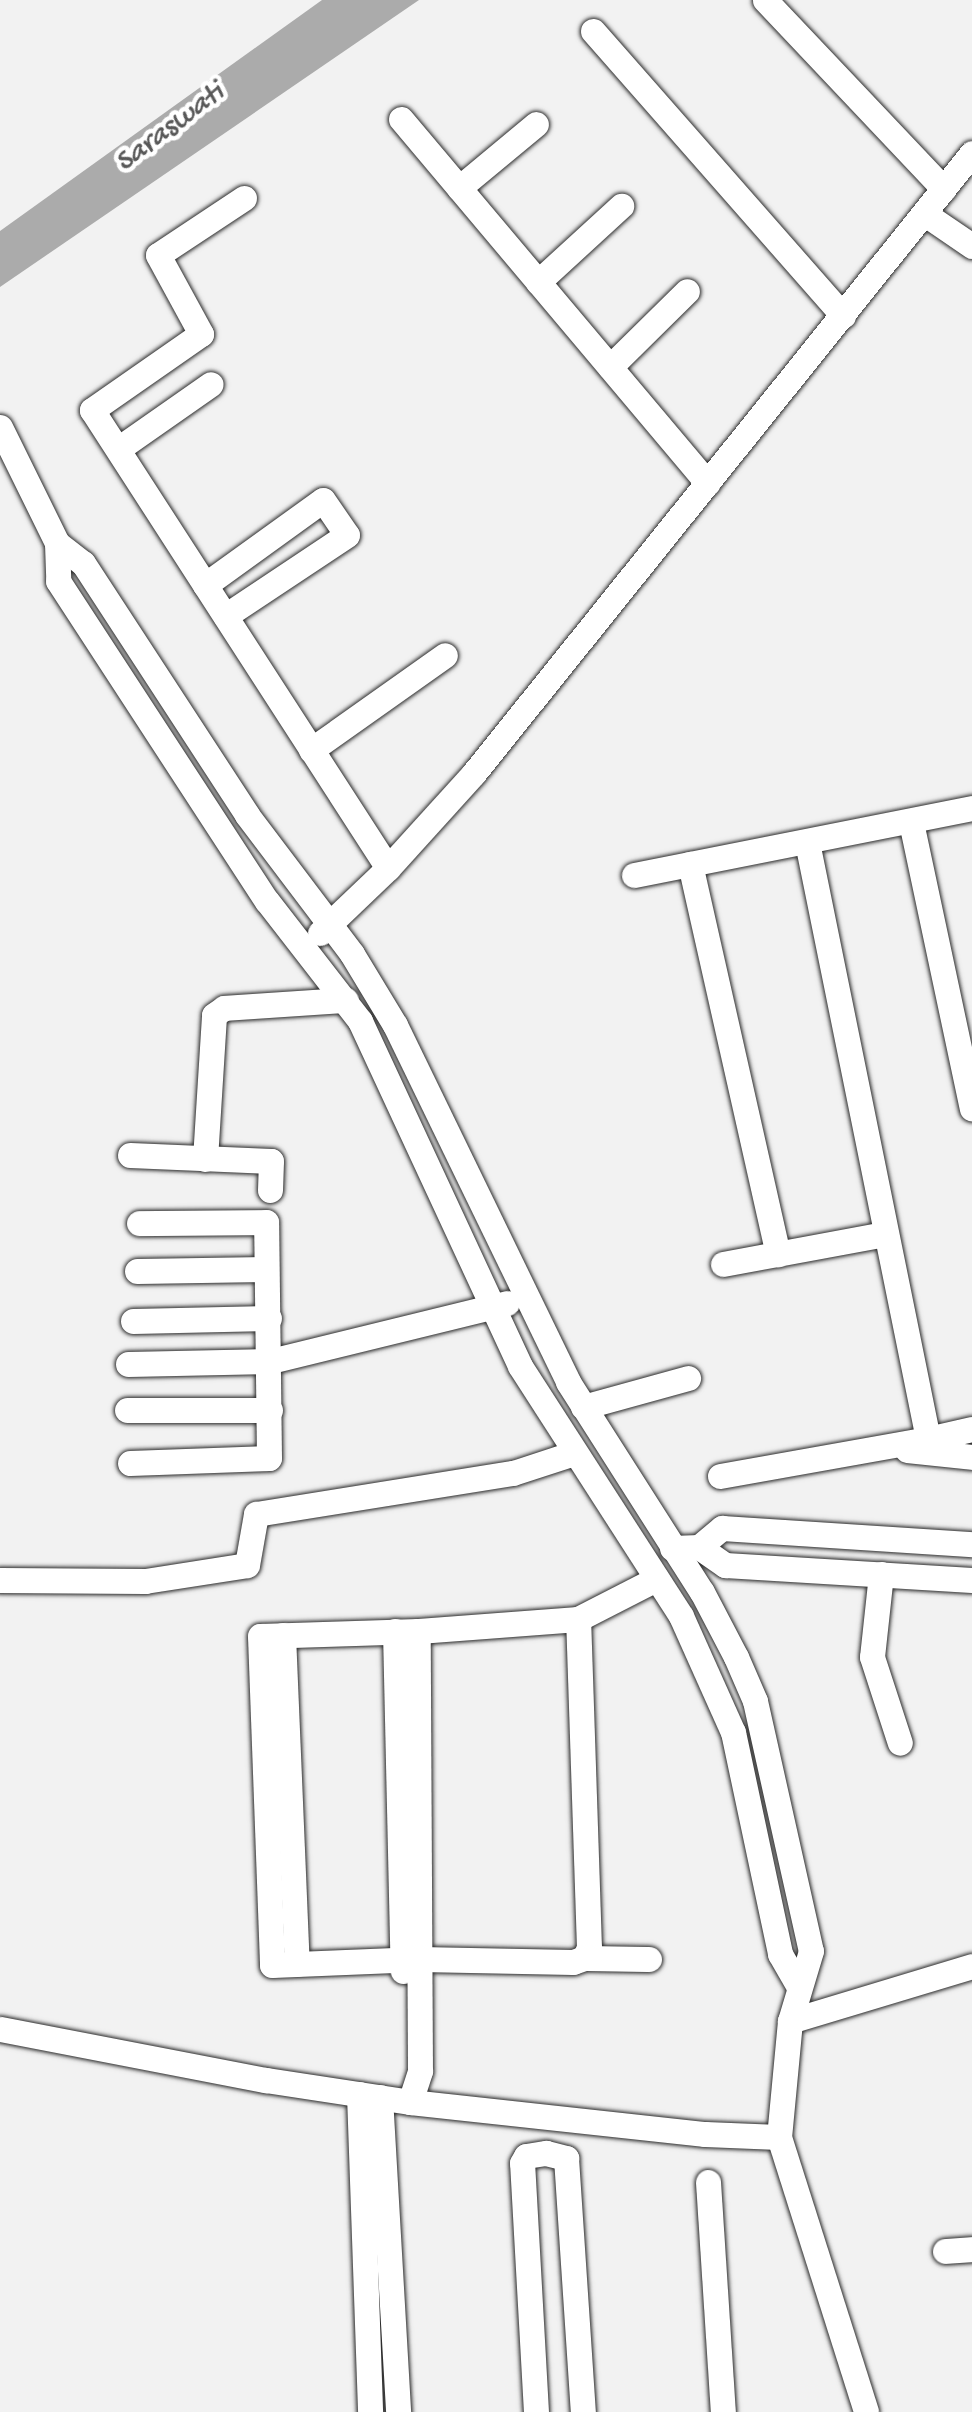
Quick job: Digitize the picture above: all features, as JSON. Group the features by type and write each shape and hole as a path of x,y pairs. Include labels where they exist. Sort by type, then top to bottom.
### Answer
{"street":[{"path":"765,0 944,189"},
{"path":"593,31 843,316"},
{"path":"401,119 708,483"},
{"path":"459,188 536,124"},
{"path":"305,947 388,868 474,773 972,153"},
{"path":"244,198 160,250 160,261 201,334 92,410 388,868"},
{"path":"538,282 620,206"},
{"path":"925,214 972,246"},
{"path":"610,367 687,290"},
{"path":"118,449 211,384"},
{"path":"0,427 56,543 58,581 267,901 360,1021 520,1366 681,1616 733,1732 780,1954 799,1986"},
{"path":"205,585 323,500 347,534 225,616"},
{"path":"56,543 83,564 247,815 330,925 395,1025 583,1407 702,1592 755,1702 811,1951 790,2021 778,2136 866,2412"},
{"path":"312,750 445,655"},
{"path":"634,875 972,808"},
{"path":"911,822 960,988 972,1109"},
{"path":"807,842 928,1438"},
{"path":"690,864 778,1254"},
{"path":"205,1158 214,1015 224,1008 346,1000"},
{"path":"130,1156 271,1162 270,1190"},
{"path":"130,1463 269,1458 271,1361 266,1222 139,1223"},
{"path":"723,1264 885,1234"},
{"path":"137,1272 266,1268"},
{"path":"128,1364 271,1361 492,1309 526,1296"},
{"path":"133,1322 268,1318"},
{"path":"583,1407 688,1378"},
{"path":"127,1410 270,1410"},
{"path":"720,1476 972,1429"},
{"path":"882,1447 972,1457"},
{"path":"0,1580 144,1581 247,1565 256,1514 513,1474 574,1453"},
{"path":"699,1547 722,1528 972,1544"},
{"path":"672,1548 699,1547 725,1564 972,1580"},
{"path":"882,1574 872,1657 900,1743"},
{"path":"649,1958 272,1965 260,1636 407,1631 578,1618 656,1579"},
{"path":"578,1618 589,1948 584,1958"},
{"path":"407,1631 422,1766 411,1960 420,2071 411,2094"},
{"path":"790,2021 972,1966"},
{"path":"0,2028 60,2044 369,2096 411,2094 705,2134 778,2136"},
{"path":"369,2096 370,2412"},
{"path":"369,2096 398,2412"},
{"path":"536,2412 522,2163 526,2156 546,2153 566,2158 582,2412"},
{"path":"708,2182 723,2412"},
{"path":"944,2250 972,2249"}],"water":[{"name":"Saraswati","path":"322,0 419,0 0,287 0,231"}]}
